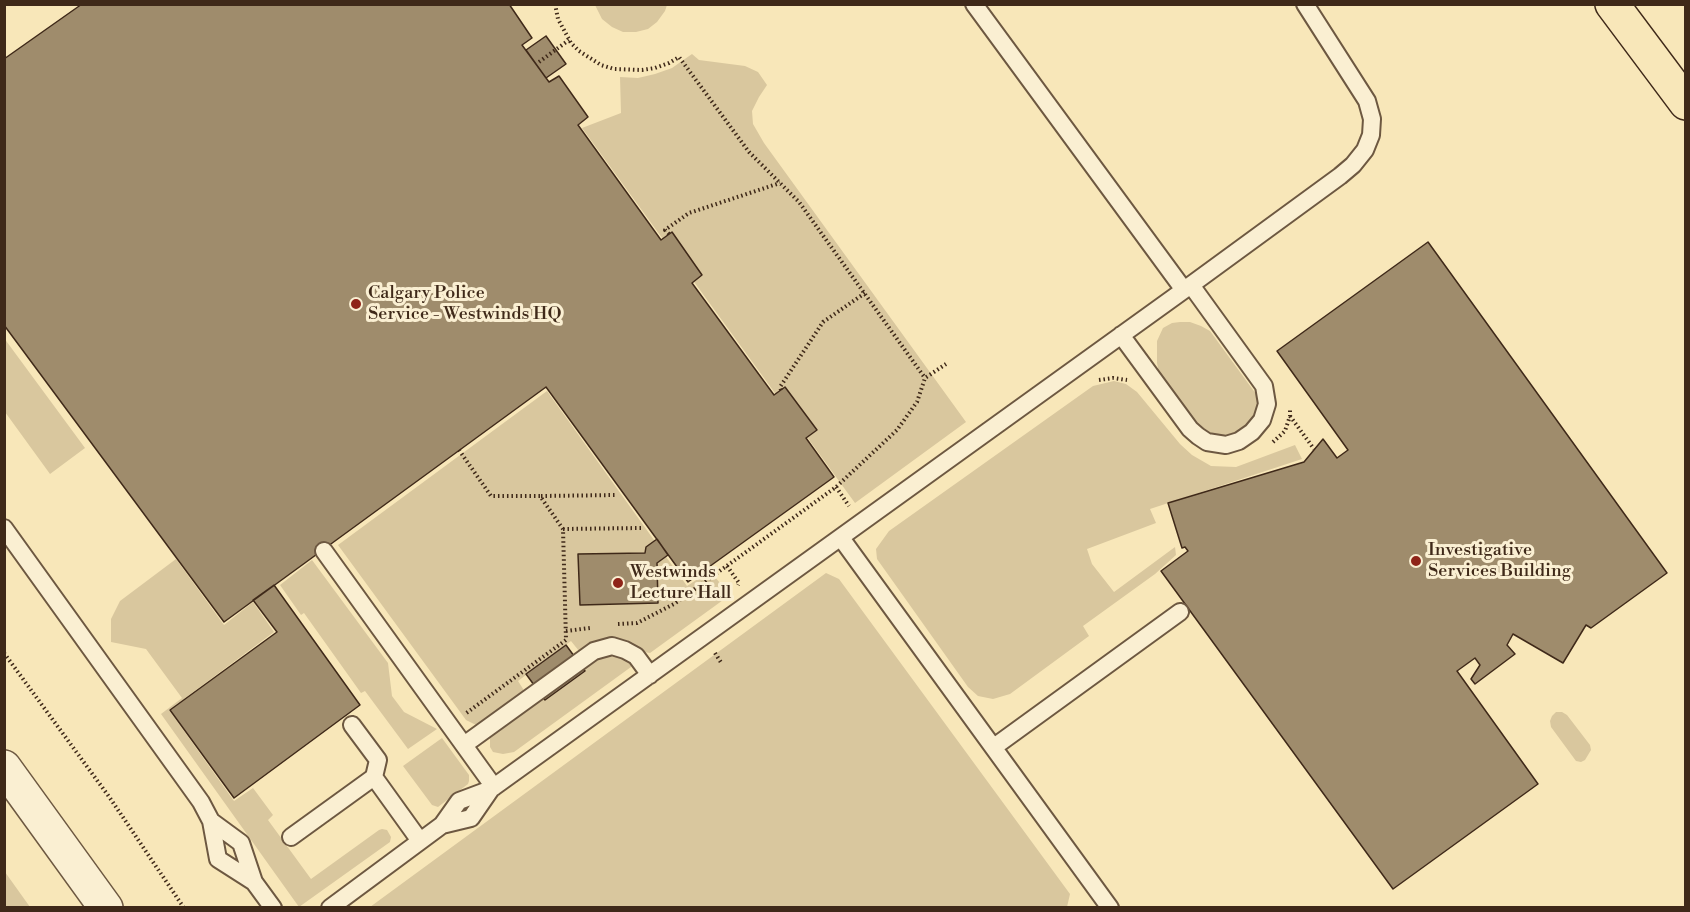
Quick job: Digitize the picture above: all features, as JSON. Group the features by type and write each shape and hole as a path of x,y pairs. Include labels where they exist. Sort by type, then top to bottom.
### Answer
{"main road":[{"path":"1612,4 1685,103"}],"street":[{"path":"4,767 106,908"}],"lane":[{"path":"974,4 1187,287 1233,342 1264,386 1267,404 1262,420 1252,432 1239,441 1226,446 1207,442 1190,429 1121,335"},
{"path":"330,908 442,825 459,801 492,788 865,521 1353,165 1365,150 1371,135 1372,119 1367,101 1305,4"},
{"path":"4,528 201,802 211,821 218,860 254,882"},
{"path":"841,538 1110,908"},
{"path":"324,551 450,724 492,788"},
{"path":"994,747 1180,612"},
{"path":"464,745 594,651 612,646 625,650 636,656 650,675"},
{"path":"291,837 374,777 378,760 352,725"},
{"path":"374,777 420,841"},
{"path":"211,821 241,843 254,882 273,908"}],"path":[{"path":"555,4 558,19 569,40 579,51 601,65 627,70 655,68 679,57 749,152 799,202 925,378"},
{"path":"539,62 569,40"},
{"path":"669,234 665,230 689,213 780,183"},
{"path":"781,390 780,387 823,322 865,293"},
{"path":"609,625 637,623 674,604 836,487 897,430 916,402 925,378 945,364"},
{"path":"1093,382 1102,378 1122,378 1129,381"},
{"path":"1269,445 1285,431 1290,416 1290,407"},
{"path":"1290,416 1314,449"},
{"path":"459,450 491,496 617,495"},
{"path":"836,487 848,506 865,521"},
{"path":"450,724 566,640 563,529 540,496"},
{"path":"563,529 641,528"},
{"path":"566,631 598,627"},
{"path":"4,653 110,798 184,908"}],"shaded area":[{"path":"595,4 667,5 657,22 648,29 623,32 602,19"},
{"path":"692,54 699,60 745,66 758,72 767,85 752,111 753,124 764,143 966,422 855,503 582,128 621,113 620,77 638,78 655,74 672,68"},
{"path":"1180,322 1190,322 1210,331 1256,394 1258,410 1250,425 1219,439 1204,433 1160,378 1157,341 1163,328"},
{"path":"4,338 85,448 50,474 5,412"},
{"path":"1114,381 1126,384 1137,392 1180,444 1192,455 1211,466 1236,467 1295,445 1302,459 1150,509 1156,523 1087,549 1092,564 1114,592 1175,547 1176,555 1155,574 1083,626 1089,636 1010,694 993,699 978,696 968,687 877,559 876,549 889,531 1093,386"},
{"path":"547,391 687,586 710,571 730,595 650,653 644,652 626,640 599,640 579,651 571,641 518,681 525,692 476,725 466,720 338,545"},
{"path":"176,559 224,625 253,602 274,632 169,710 234,801 253,788 273,815 268,820 311,879 379,830 387,830 391,837 390,842 299,907 161,714 182,698 146,649 111,642 111,619 120,601"},
{"path":"312,560 388,663 392,696 404,712 437,729 408,749 365,691 361,693 304,613 301,615 280,585"},
{"path":"826,573 839,579 1070,894 1067,907 370,907"},
{"path":"613,653 632,663 631,667 514,752 503,754 493,752 490,747 490,738 589,665"},
{"path":"1556,712 1567,715 1590,745 1591,750 1585,760 1576,761 1551,727 1550,721"},
{"path":"442,738 469,775 469,781 438,807 432,805 403,766"},
{"path":"5,872 30,907 5,907"}],"building":[{"name":"Calgary Police Service - Westwinds HQ","path":"82,4 509,4 532,38 522,45 549,82 559,76 588,117 578,125 661,240 672,232 702,275 692,283 774,395 785,387 817,430 806,438 834,477 688,582 546,387 224,622 4,325 4,59"},
{"path":"546,36 566,64 546,78 526,50"},
{"name":"Investigative Services Building","path":"1428,242 1667,573 1591,628 1586,625 1563,663 1513,634 1507,645 1515,654 1475,684 1471,679 1480,665 1475,658 1457,671 1538,784 1393,889 1161,571 1188,551 1185,547 1182,548 1168,503 1304,462 1323,439 1337,458 1348,450 1277,351"},
{"name":"Westwinds Lecture Hall","path":"657,539 668,555 657,563 658,603 580,605 578,554 645,553 646,547"},
{"path":"274,585 360,705 234,798 170,710 277,632 253,600"},
{"path":"566,645 585,671 545,700 526,674"}],"place":[{"name":"Calgary Police Service - Westwinds HQ","path":"356,304"},
{"name":"Investigative Services Building","path":"1416,561"},
{"name":"Westwinds Lecture Hall","path":"618,583"}]}
